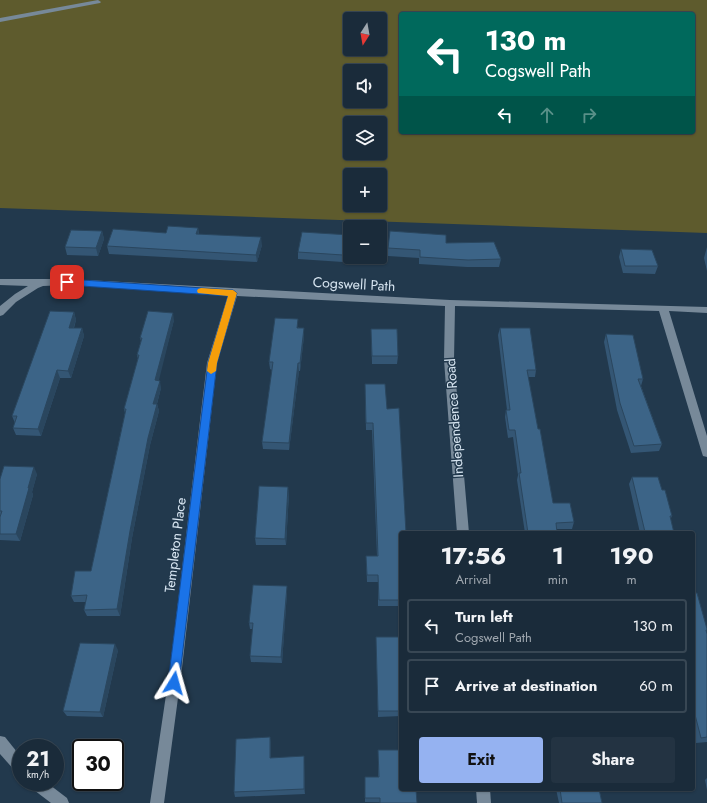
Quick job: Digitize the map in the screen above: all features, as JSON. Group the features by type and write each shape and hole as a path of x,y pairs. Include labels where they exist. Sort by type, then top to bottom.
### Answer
{"street":[{"path":"62,0 66,8"},
{"path":"0,20 98,2"},
{"name":"Cogswell Path","path":"0,282 67,282 233,293 450,303 707,310"},
{"path":"0,313 16,298 32,287 41,283"},
{"name":"Templeton Place","path":"157,803 177,660 212,363 233,293"},
{"name":"Independence Road","path":"450,303 449,360 463,531"},
{"path":"664,308 707,453"},
{"path":"0,742 12,757"},
{"path":"47,791 62,803"},
{"path":"483,791 484,803"}],"shaded area":[{"path":"0,0 707,0 707,233 387,222 387,220 343,220 0,208"}],"building":[{"path":"168,226 198,228 196,234 261,237 256,255 107,246 113,229 166,233"},
{"path":"71,230 102,231 96,248 65,247"},
{"path":"390,231 446,235 446,243 494,242 501,259 468,260 420,257 420,250 388,248"},
{"path":"302,232 343,235 343,255 298,252"},
{"path":"621,249 652,250 658,266 625,266"},
{"path":"50,311 74,312 69,328 82,328 68,371 57,370 38,429 13,428 17,416 12,416"},
{"path":"148,311 173,313 155,380 160,381 153,404 157,404 148,438 117,609 84,610 87,595 71,596 75,571 91,571 126,409 124,409 139,355 137,355 142,338 140,338"},
{"path":"275,318 298,319 297,328 304,328 300,363 298,363 289,443 262,442 273,362 269,362"},
{"path":"500,328 530,328 536,370 527,370 538,429 540,429 553,503 570,503 574,522 556,523 557,531 528,531 519,473 521,473 515,430 509,430 506,410 510,410"},
{"path":"371,329 397,329 398,356 372,356"},
{"path":"606,334 633,335 643,379 638,379 662,444 634,446 620,403"},
{"path":"365,384 385,384 387,409 399,408 406,531 399,531 399,600 379,600 378,575 367,575 366,556 378,556 373,423 366,423"},
{"path":"4,466 34,467 16,534 0,534 0,517 2,511 0,511 0,479"},
{"path":"632,477 658,477 662,490 665,490 672,516 670,516 674,531 645,531"},
{"path":"259,486 288,487 285,539 255,538"},
{"path":"253,585 287,586 281,657 250,656 253,623 249,623"},
{"path":"695,593 697,593 707,629 707,737 701,738 695,715"},
{"path":"376,637 399,637 399,711 378,711"},
{"path":"80,643 115,644 100,712 63,711"},
{"path":"270,737 270,758 304,756 304,789 234,792 236,739"},
{"path":"378,750 399,750 399,791 416,791 417,803 380,803 380,798 365,798 365,777 379,777"},
{"path":"560,791 599,791 602,803 562,803"}],"slow traffic":[{"path":"201,291 233,293 212,363 211,371"}],"route":[{"path":"67,282 233,293 212,363 174,683"}]}
